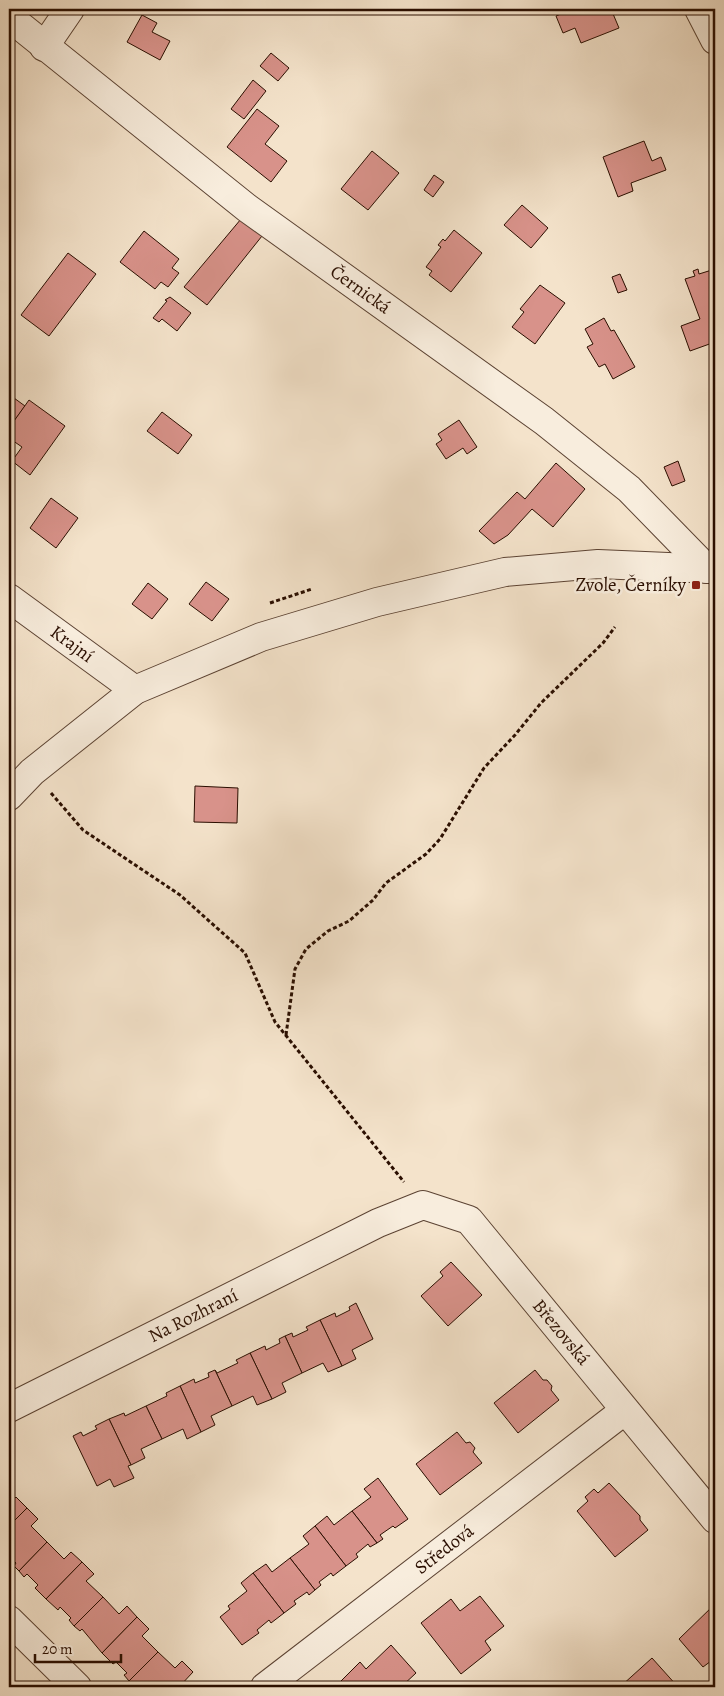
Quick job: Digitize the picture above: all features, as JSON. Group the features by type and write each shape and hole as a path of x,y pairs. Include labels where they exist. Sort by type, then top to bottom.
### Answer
{"street":[{"path":"44,46 70,9"},
{"path":"699,9 715,40"},
{"name":"Černická","path":"9,17 246,208 544,422 629,488 711,569"},
{"path":"9,796 32,772 135,690 261,637 377,602 505,572 598,564 711,569"},
{"name":"Krajní","path":"9,598 135,690"},
{"name":"Na Rozhraní","path":"9,1408 378,1224 423,1205"},
{"name":"Březovská","path":"423,1205 469,1220 624,1411 715,1519"},
{"name":"Středová","path":"265,1687 624,1411"},
{"path":"9,1620 77,1687"}],"path":[{"path":"286,1035 295,969 306,949 328,931 350,921 373,900 386,882 426,854 440,839 484,768 515,735 541,703 603,643 615,627"},
{"path":"32,772 83,830 180,895 245,954 275,1022 423,1205"}],"building":[{"path":"567,9 611,9 619,28 581,43 575,28 563,33 556,16 568,11"},
{"path":"142,15 157,23 152,32 170,41 160,60 127,42"},
{"path":"271,53 289,68 278,81 260,66"},
{"path":"253,80 266,91 244,119 231,109"},
{"path":"257,109 279,126 265,144 287,161 271,182 227,147"},
{"path":"644,141 652,161 661,157 666,170 631,183 633,191 618,197 603,157"},
{"path":"372,151 399,173 368,210 341,189"},
{"path":"434,175 444,182 433,197 424,190"},
{"path":"522,205 548,228 531,248 504,225"},
{"path":"241,219 262,236 207,305 184,287"},
{"path":"454,230 482,253 451,292 429,275 432,271 426,267 441,247 438,245 443,239 445,241"},
{"path":"144,231 179,259 172,268 179,273 168,287 161,282 155,289 120,262"},
{"path":"68,253 96,274 49,336 21,315"},
{"path":"698,269 699,274 715,269 715,342 690,351 681,326 700,319 685,279 695,276 693,271"},
{"path":"620,274 627,290 618,293 612,277"},
{"path":"540,285 565,303 535,344 512,327 524,312 520,309"},
{"path":"170,297 191,313 177,331 162,319 159,322 153,318 167,301 165,300"},
{"path":"604,318 611,331 614,330 635,367 613,379 605,364 599,367 587,347 593,344 585,329"},
{"path":"14,398 25,406 9,428 9,402"},
{"path":"29,400 65,426 30,475 12,461 22,447 9,438 9,428"},
{"path":"162,412 192,435 178,454 147,431"},
{"path":"459,420 477,447 467,454 463,448 446,459 436,444 442,440 438,434"},
{"path":"678,461 685,481 672,486 664,467"},
{"path":"556,463 585,489 553,527 532,509 508,535 494,544 479,531 517,492 525,499"},
{"path":"51,498 78,518 56,548 30,528"},
{"path":"206,582 229,599 212,621 189,604"},
{"path":"148,583 168,599 152,619 132,604"},
{"path":"195,786 238,788 237,823 194,822"},
{"path":"451,1262 482,1295 448,1326 421,1296 443,1276 440,1272"},
{"path":"356,1303 373,1339 352,1350 356,1359 342,1366 320,1320 335,1313 336,1317 350,1310 349,1307"},
{"path":"320,1320 342,1366 328,1372 323,1363 302,1373 285,1336 292,1333 293,1337 308,1330 306,1327"},
{"path":"285,1336 302,1373 282,1383 286,1392 272,1399 250,1353 265,1346 266,1350 280,1343 279,1339"},
{"path":"250,1353 272,1399 257,1405 253,1396 232,1406 215,1370 217,1373 238,1363 236,1360"},
{"path":"215,1370 232,1406 211,1416 215,1425 201,1432 180,1386 194,1379 195,1383 209,1377 208,1373"},
{"path":"535,1370 543,1380 547,1380 552,1386 551,1390 559,1400 518,1433 494,1403"},
{"path":"180,1386 201,1432 187,1439 183,1429 162,1439 146,1406 167,1396 166,1393"},
{"path":"146,1406 162,1439 141,1449 145,1458 131,1465 109,1419 124,1413 125,1416"},
{"path":"109,1419 131,1465 128,1466 134,1478 114,1487 110,1479 97,1486 73,1436 81,1432 83,1436 97,1429 95,1426"},
{"path":"457,1432 466,1443 470,1442 475,1448 473,1452 482,1463 440,1495 416,1464"},
{"path":"378,1478 408,1519 380,1535 383,1539 377,1543 352,1511 371,1497 364,1489"},
{"path":"609,1483 640,1516 640,1520 648,1530 615,1557 577,1511 588,1501 585,1497 594,1489 598,1493"},
{"path":"16,1497 27,1508 9,1526 9,1504"},
{"path":"27,1508 38,1519 31,1526 47,1542 19,1571 14,1566 16,1563 9,1556 9,1526"},
{"path":"352,1511 377,1543 370,1547 368,1544 356,1554 358,1557 346,1566 315,1526 327,1516 334,1525"},
{"path":"315,1526 346,1566 333,1576 331,1573 319,1582 321,1585 315,1590 290,1558 309,1544 303,1536"},
{"path":"47,1542 64,1559 71,1552 82,1562 46,1599 35,1588 38,1585 27,1574 24,1577 19,1571"},
{"path":"290,1558 315,1590 309,1595 307,1592 294,1601 296,1604 284,1613 253,1573 266,1564 272,1572"},
{"path":"82,1562 94,1574 86,1581 103,1597 74,1626 69,1620 71,1618 60,1607 58,1610 46,1599"},
{"path":"253,1573 284,1613 271,1623 269,1620 257,1630 259,1633 242,1645 220,1617 230,1609 228,1606 247,1591 241,1583"},
{"path":"480,1596 504,1626 485,1641 491,1650 461,1674 421,1623 451,1599 460,1611"},
{"path":"103,1597 119,1614 127,1606 137,1617 102,1653 82,1629 80,1631 74,1626"},
{"path":"715,1604 715,1658 703,1667 679,1639"},
{"path":"137,1617 149,1629 142,1636 158,1652 129,1681 124,1675 127,1673 116,1662 113,1664 102,1653"},
{"path":"391,1645 416,1673 401,1687 347,1687 341,1681 360,1662 366,1669"},
{"path":"158,1652 175,1668 182,1661 193,1672 179,1687 142,1687 137,1683 135,1686 129,1681"},
{"path":"652,1658 678,1687 621,1686"}],"place":[{"name":"Zvole, Černíky","path":"696,585"}]}
